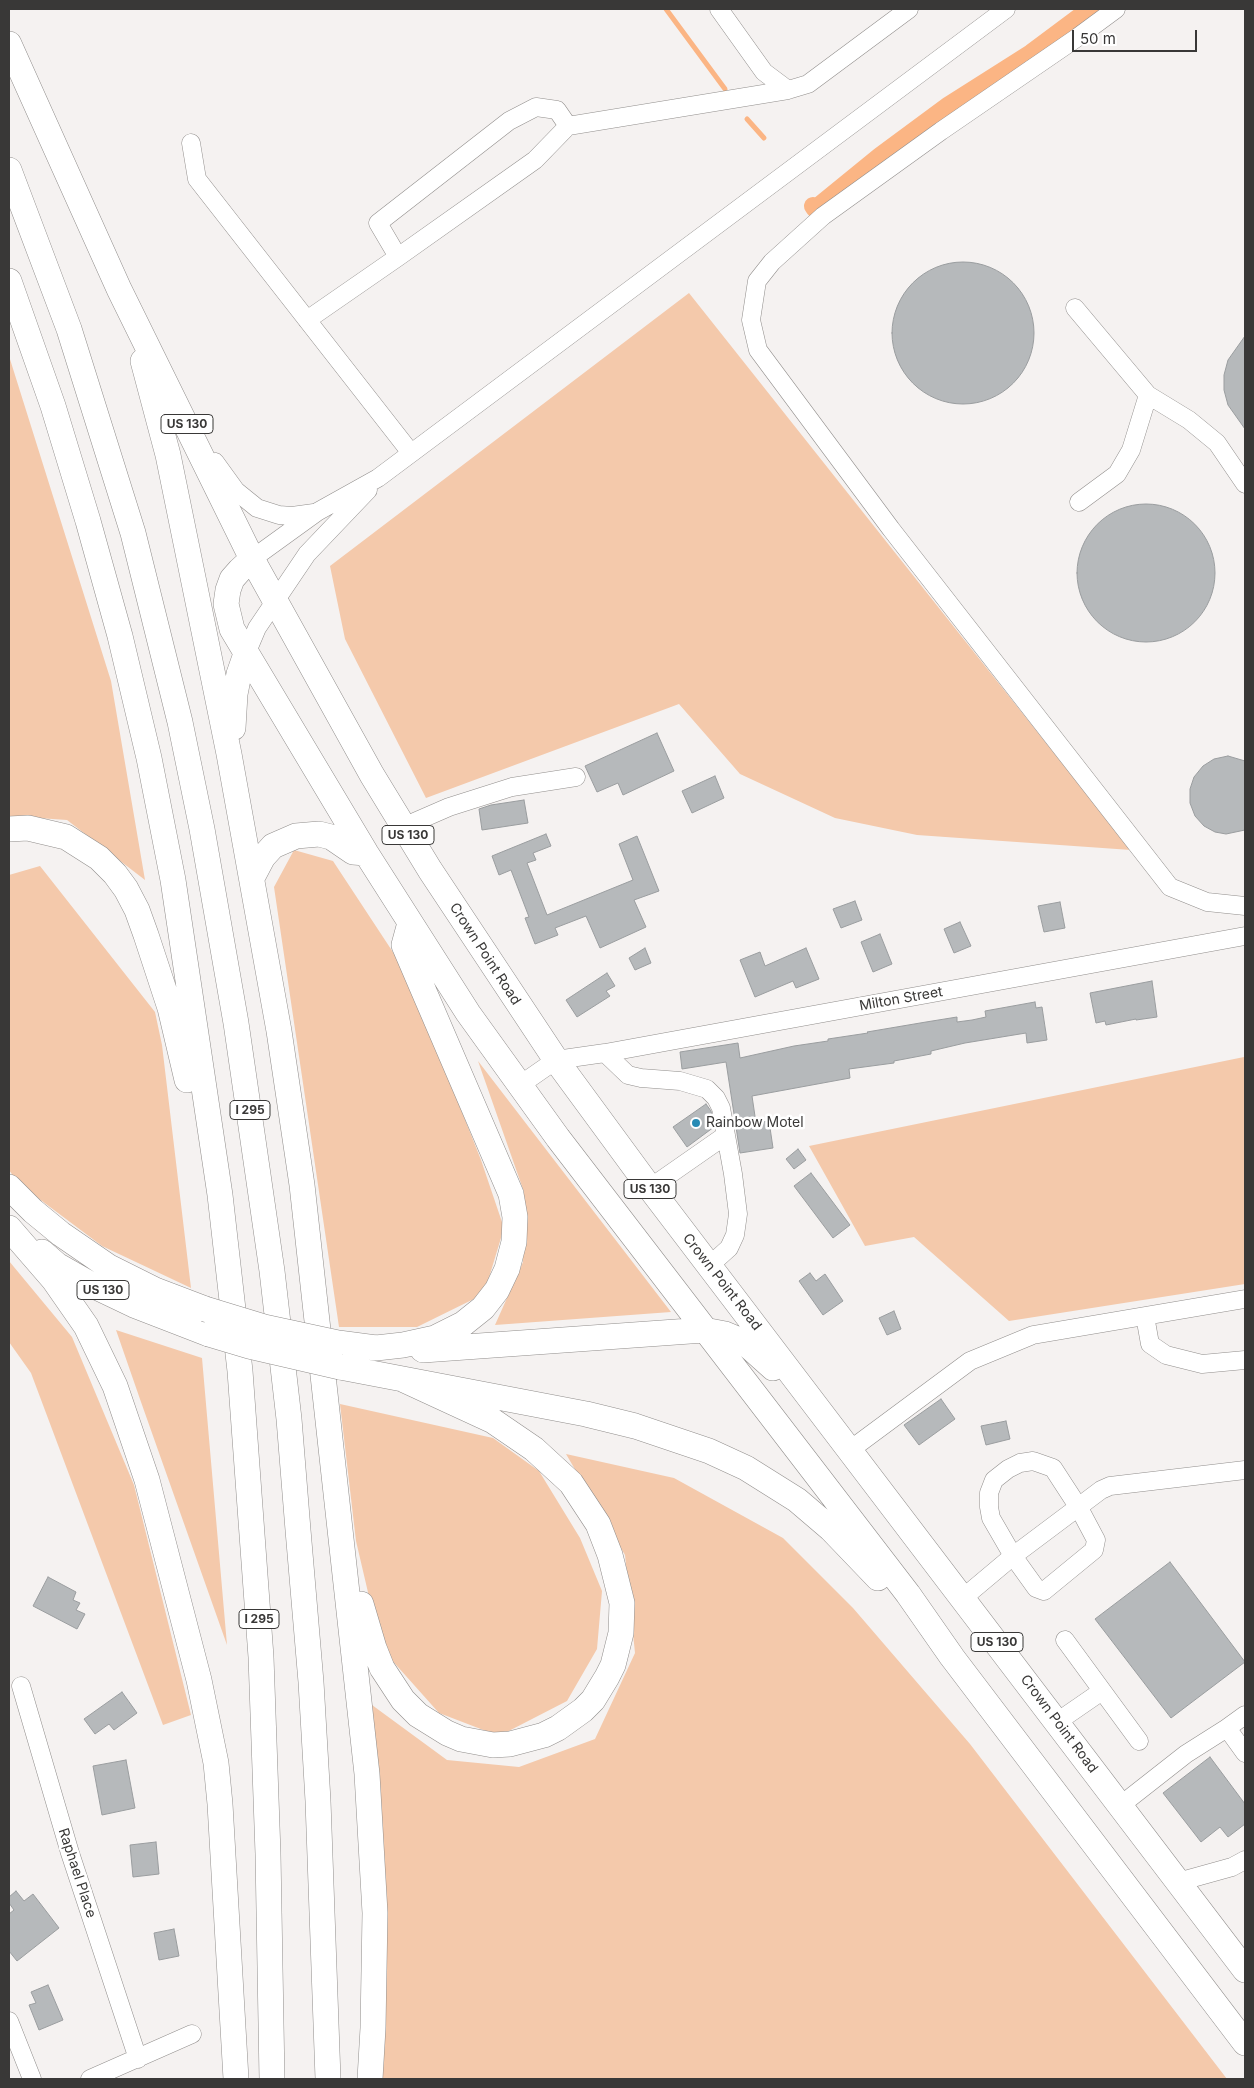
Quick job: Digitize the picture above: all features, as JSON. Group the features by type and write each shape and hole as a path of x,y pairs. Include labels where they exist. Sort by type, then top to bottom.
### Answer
{"highway":[{"name":"US 130","path":"9,44 119,289 252,559"},
{"name":"I 295","path":"9,170 69,329 133,533 180,722 202,829 236,1023 272,1272 289,1419 298,1520 311,1682 317,1791 328,2079"},
{"name":"I 295","path":"9,281 53,406 88,521 120,636 149,758 173,880 220,1195 240,1371 261,1657 268,1854 272,2079"},
{"path":"119,289 144,362 168,455 234,777 281,1040 302,1185 367,1774 373,1860 374,1965 370,2079"},
{"path":"252,559 232,579 228,590 226,604 232,629 366,854 468,1013 520,1085 704,1330 908,1594 952,1657"},
{"name":"Crown Point Road","path":"252,559 403,827 556,1060 709,1266 1245,1970"},
{"path":"234,777 235,694 246,654"},
{"path":"9,829 28,828 66,837 99,858 115,874 126,889 143,927 170,1008 192,1102 198,1146 220,1195"},
{"path":"253,876 263,857 273,846 296,836 319,834 330,838 353,852 366,854"},
{"path":"376,1348 403,1346 436,1338 455,1329 475,1315 491,1299 502,1280 511,1255 515,1230 511,1194 404,945 410,923"},
{"path":"9,1187 33,1211 61,1234 109,1267 155,1290 205,1310 287,1333 338,1343 376,1348 423,1350 704,1330 734,1338 754,1349 829,1422"},
{"name":"US 130","path":"9,1227 57,1264 92,1285 134,1305 208,1334 340,1367 594,1415 670,1437 728,1459 780,1488 814,1514 877,1576 952,1657 1245,2043"},
{"path":"9,1227 54,1280 86,1326 115,1386 147,1480 199,1680 216,1764 236,2079"},
{"path":"340,1516 366,1623 374,1648 382,1668 392,1684 418,1715 460,1739 493,1745 510,1744 528,1741 558,1728 572,1719 593,1700 613,1665 621,1633 622,1617 616,1572 605,1541 591,1511 571,1483 522,1440 493,1422 402,1380"}],"street":[{"path":"719,9 764,72 788,90"},
{"path":"307,320 535,160 568,126 788,90 808,84 910,9"},
{"path":"252,559 317,512 378,478 1006,9"},
{"path":"1116,9 941,130 823,216 772,262 757,281 751,320 758,350 891,529 1170,887 1206,902 1245,906"},
{"path":"398,257 378,223 509,121 536,107 557,110 568,126"},
{"path":"191,143 197,179 411,453"},
{"path":"1075,308 1148,396 1189,420 1217,443 1245,484"},
{"path":"1080,502 1117,474 1131,450 1148,396"},
{"path":"184,418 225,478 236,491 257,508 279,515 292,516 317,512"},
{"path":"246,654 257,628 307,554 378,478"},
{"path":"403,827 449,807 512,787 576,777"},
{"name":"Milton Street","path":"556,1060 605,1053 1245,936"},
{"path":"605,1053 628,1075 680,1081 707,1089 716,1098 721,1108 738,1214 735,1235 728,1248 709,1266"},
{"path":"520,1085 556,1060"},
{"path":"650,1188 726,1135"},
{"path":"850,1450 970,1361 1033,1335 1245,1299"},
{"path":"1145,1316 1150,1344 1166,1355 1202,1364 1245,1360"},
{"path":"1033,1461 1053,1468 1079,1508 1096,1540 1094,1550 1044,1591 1036,1588 1013,1556 991,1518 989,1492 994,1480 1008,1469 1020,1463 1033,1461"},
{"path":"963,1598 1013,1556 1101,1490 1110,1486 1245,1470"},
{"path":"1065,1640 1139,1742"},
{"name":"Raphael Place","path":"21,1686 70,1853 138,2060"},
{"path":"1057,1722 1102,1691"},
{"path":"1121,1805 1186,1754 1245,1715"},
{"path":"1227,1728 1245,1753"},
{"path":"1178,1882 1232,1867 1245,1860"},
{"path":"9,2021 32,2079"},
{"path":"90,2079 138,2060 192,2034"}],"shaded area":[{"path":"689,293 1131,850 917,835 835,818 740,774 679,704 426,798 345,639 330,566"},
{"path":"9,356 111,681 145,880 67,820 9,816"},
{"path":"294,850 333,861 408,975 481,1160 504,1228 484,1294 417,1327 339,1327 274,887"},
{"path":"40,866 155,1012 162,1045 191,1288 102,1246 18,1183 9,1170 9,875"},
{"path":"1245,1006 1245,1284 1009,1321 914,1237 865,1246 809,1146 1244,1057"},
{"path":"478,1061 671,1312 495,1325 523,1262 524,1192"},
{"path":"9,1261 72,1337 134,1485 191,1715 163,1725 31,1373 9,1342"},
{"path":"116,1330 202,1358 227,1645 141,1402"},
{"path":"340,1404 493,1438 539,1471 580,1538 602,1591 597,1649 567,1701 499,1736 439,1713 381,1648 356,1541"},
{"path":"566,1454 674,1478 783,1538 853,1608 970,1744 1227,2079 380,2079 372,1705 447,1760 519,1767 595,1739 635,1653 625,1555"}],"building":[{"path":"963,262 977,263 990,267 1003,274 1013,283 1022,293 1029,306 1033,319 1033,347 1029,360 1022,373 1013,383 1003,392 990,399 977,403 963,404 949,403 936,399 923,392 913,383 904,373 897,360 893,347 892,333 893,319 897,306 904,293 913,283 923,274 936,267 949,263"},
{"path":"1245,336 1245,429 1228,405 1224,390 1224,375 1228,360"},
{"path":"1146,504 1172,510 1195,524 1209,547 1215,573 1209,599 1195,622 1172,636 1146,642 1120,636 1097,622 1083,599 1077,573 1083,547 1097,524 1120,510"},
{"path":"657,733 674,771 623,795 618,783 597,792 585,766"},
{"path":"1228,756 1245,761 1245,830 1226,834 1215,832 1204,826 1195,816 1190,803 1190,789 1194,777 1203,766 1214,759"},
{"path":"715,776 724,798 692,813 682,791"},
{"path":"524,800 528,823 482,830 479,809 491,805"},
{"path":"546,834 551,846 533,853 536,860 527,863 547,915 633,880 619,844 637,836 659,891 634,900 646,927 600,948 586,916 555,928 558,935 535,944 525,918 529,917 511,870 499,875 492,856"},
{"path":"855,901 862,920 841,928 833,909"},
{"path":"1060,902 1065,928 1044,932 1038,906"},
{"path":"960,922 971,946 954,953 944,929"},
{"path":"880,934 892,964 873,972 861,942"},
{"path":"645,948 651,963 635,970 629,958"},
{"path":"806,948 819,979 796,988 793,981 755,997 740,960 760,952 765,966"},
{"path":"607,973 615,986 606,991 610,996 577,1017 566,1000"},
{"path":"1152,981 1157,1017 1106,1025 1105,1021 1096,1023 1090,993"},
{"path":"1035,1002 1036,1008 1042,1007 1047,1040 1027,1043 1026,1033 965,1043 931,1051 931,1054 894,1061 894,1063 849,1069 850,1078 752,1096 756,1123 769,1121 773,1148 740,1153 726,1062 682,1069 680,1052 738,1043 740,1058 794,1046 828,1041 828,1039 926,1022 957,1017 957,1022 972,1020 986,1017 985,1011"},
{"path":"706,1104 711,1111 714,1127 687,1147 673,1127"},
{"path":"798,1149 806,1160 794,1169 786,1159"},
{"path":"811,1173 850,1225 833,1238 794,1186"},
{"path":"810,1273 816,1281 825,1274 843,1301 823,1315 799,1281"},
{"path":"894,1311 901,1329 887,1335 879,1318"},
{"path":"941,1399 955,1419 919,1445 904,1425"},
{"path":"1006,1421 1010,1439 986,1445 981,1426"},
{"path":"1170,1562 1245,1662 1171,1718 1095,1619"},
{"path":"48,1577 76,1592 73,1600 80,1603 76,1610 85,1614 77,1629 33,1606"},
{"path":"122,1692 137,1713 114,1730 109,1724 95,1734 84,1719"},
{"path":"1210,1757 1245,1804 1245,1824 1228,1837 1220,1827 1201,1842 1163,1793"},
{"path":"126,1760 135,1808 102,1815 93,1766"},
{"path":"156,1842 159,1874 133,1877 130,1845"},
{"path":"16,1891 24,1901 33,1894 59,1928 17,1961 9,1951 9,1914 14,1910 9,1903 9,1897"},
{"path":"174,1929 179,1956 159,1960 154,1933"},
{"path":"48,1985 63,2020 39,2030 29,2005 36,2003 31,1992"}],"waterway":[{"path":"666,9 725,89"},
{"path":"813,206 815,209 880,156 949,105 1031,53 1090,9"},
{"path":"747,119 764,138"}],"place":[{"name":"Rainbow Motel","path":"696,1123"}]}
